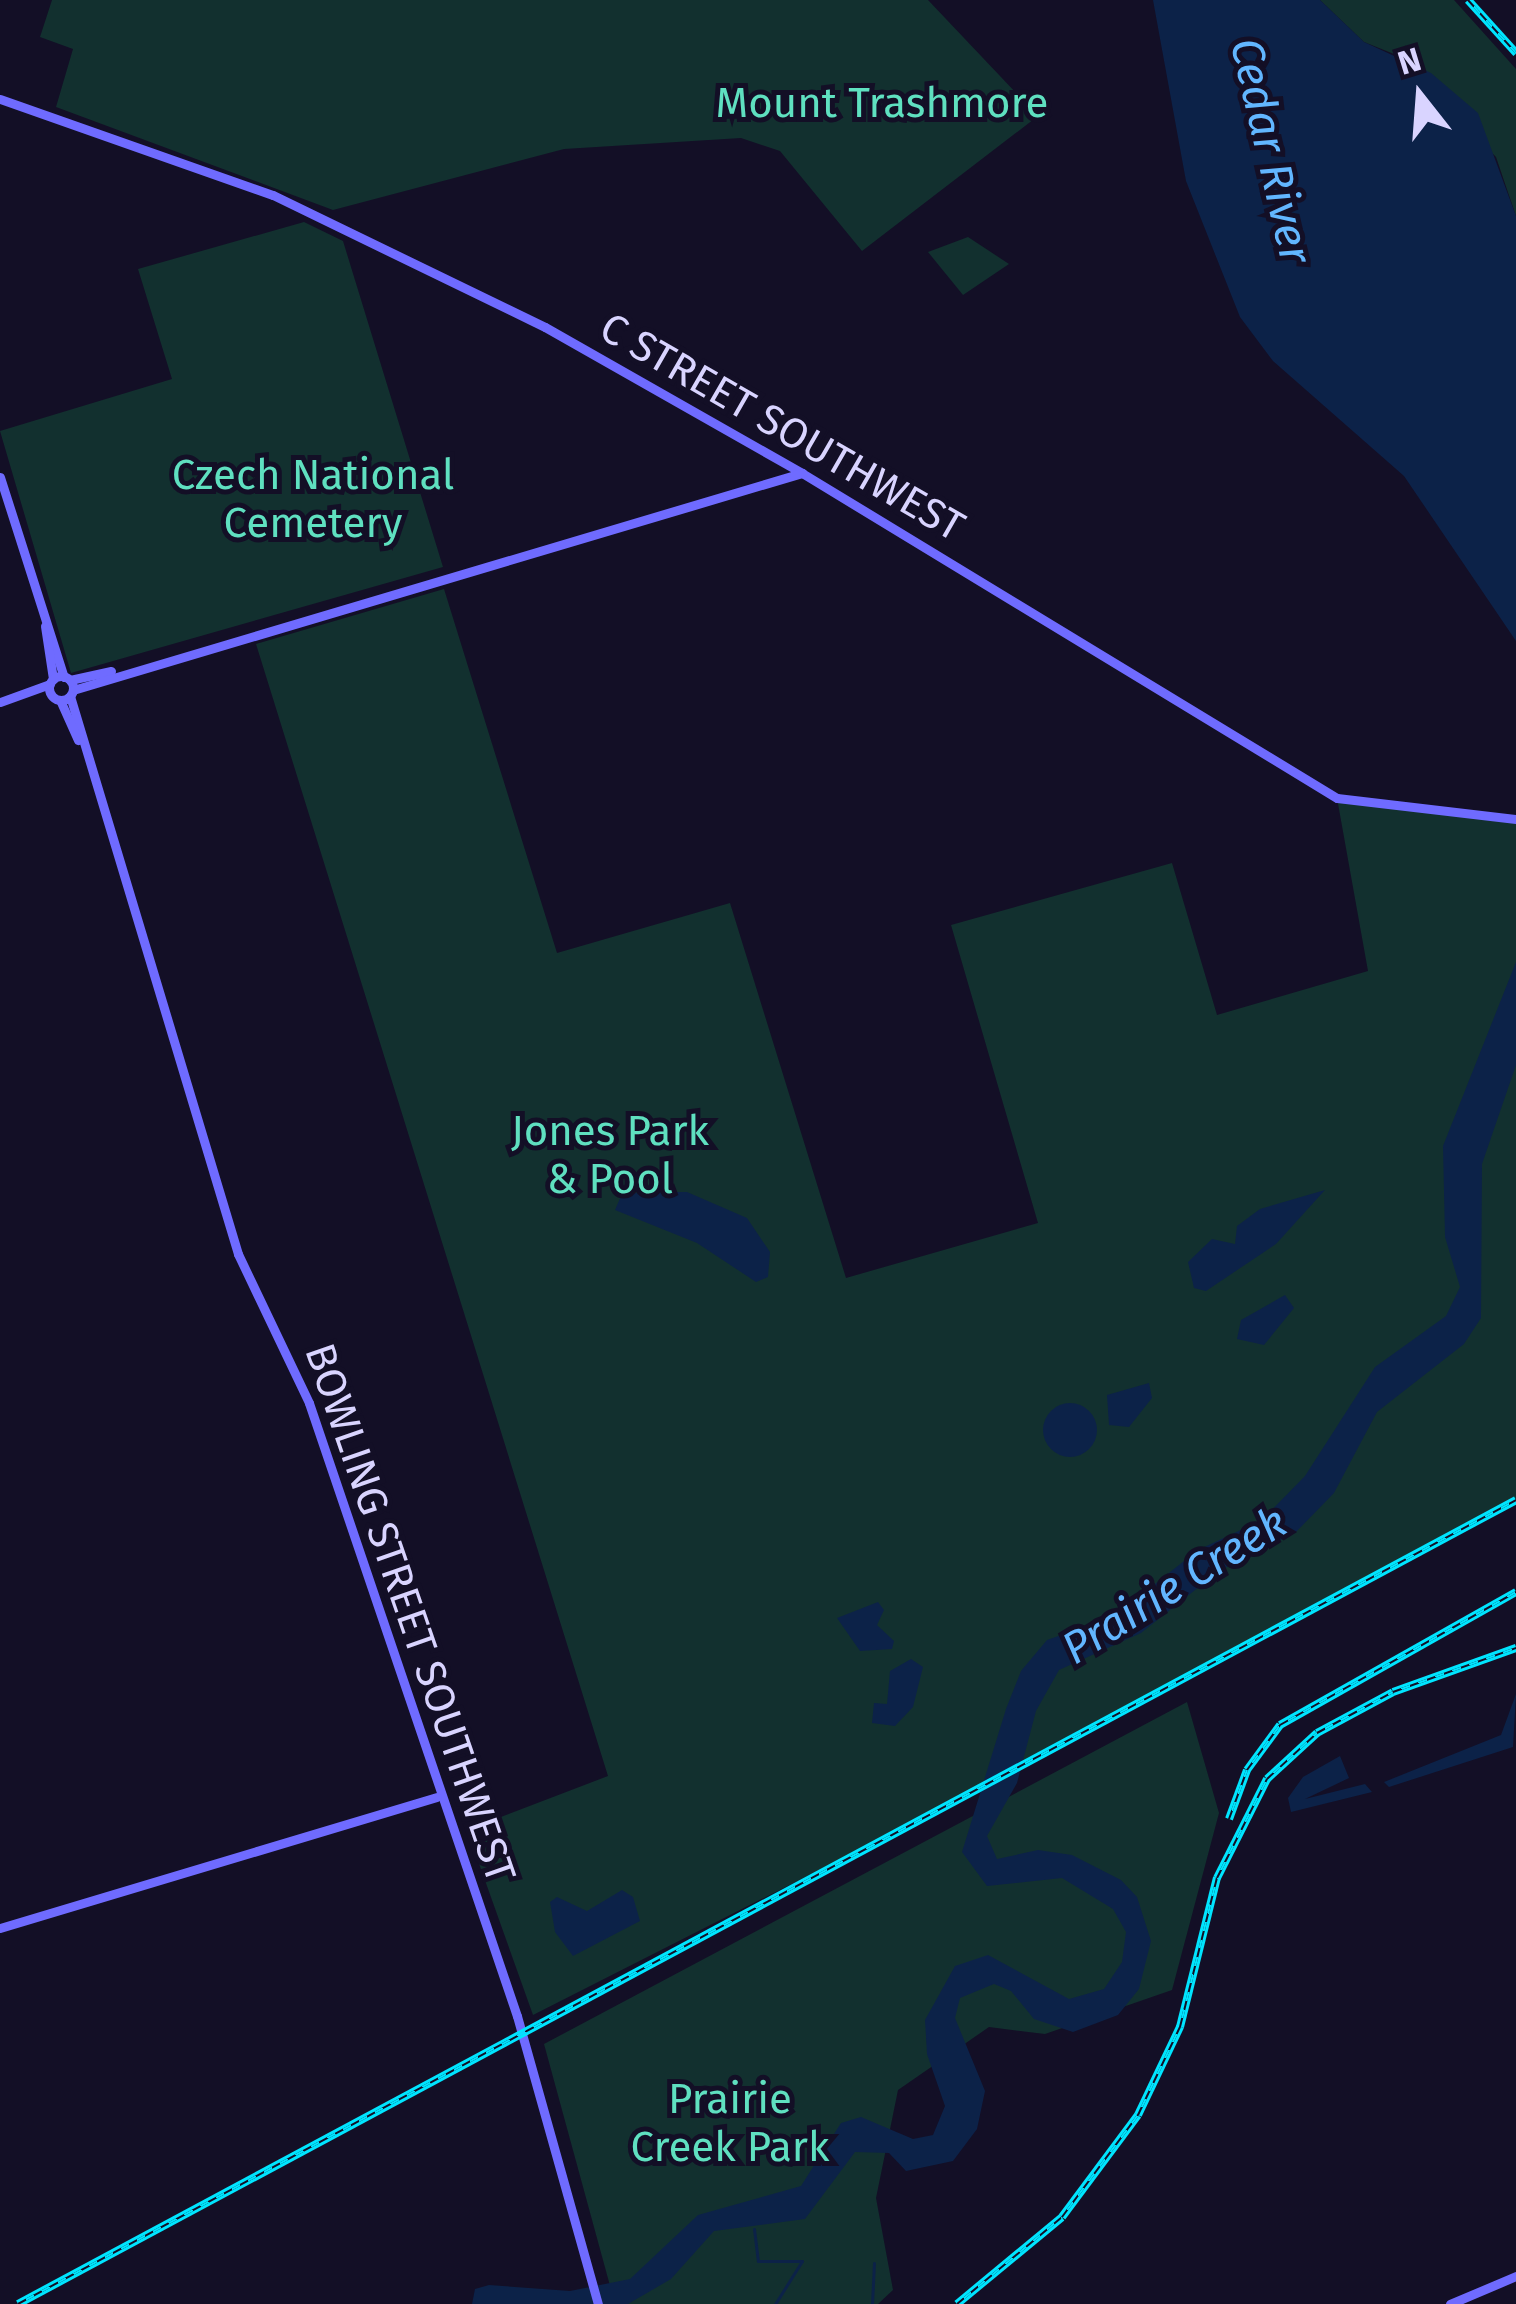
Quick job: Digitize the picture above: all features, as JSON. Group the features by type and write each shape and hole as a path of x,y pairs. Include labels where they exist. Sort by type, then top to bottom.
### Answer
{"main road":[{"name":"C STREET SOUTHWEST","path":"0,99 306,210 538,323 802,473 1334,797 1516,819"},
{"path":"0,705 802,473"},
{"name":"BOWLING STREET SOUTHWEST","path":"0,477 241,1265 309,1402 437,1797 517,2016 598,2304"},
{"path":"0,1928 437,1797"},
{"path":"1450,2304 1516,2276"}],"green space":[{"name":"Mount Trashmore","path":"52,0 928,0 1038,116 862,251 780,151 741,138 564,149 333,210 56,107 73,49 40,37"},
{"path":"1320,0 1454,0 1516,69 1516,216 1496,157 1399,56 1364,42"},
{"name":"Czech National Cemetery","path":"304,222 343,241 443,567 71,673 0,431 172,379 138,269"},
{"path":"968,237 1009,264 963,295 928,252"},
{"name":"Jones Park & Pool","path":"444,589 557,953 730,903 846,1278 1038,1223 951,925 1172,863 1217,1015 1368,971 1337,798 1516,819 1516,1500 959,1799 533,2015 467,1830 608,1776 256,644"},
{"name":"Prairie Creek Park","path":"1187,1702 1219,1813 1172,1990 1045,2034 989,2027 898,2090 876,2198 893,2290 878,2304 615,2304 544,2044"}],"water":[{"name":"Cedar River","path":"1153,0 1320,0 1364,42 1431,73 1478,113 1516,216 1516,641 1404,476 1273,361 1240,317 1186,181"},
{"name":"Prairie Creek","path":"1516,962 1516,1065 1482,1164 1481,1318 1464,1344 1377,1412 1334,1493 1296,1532 1219,1571 1141,1633 1059,1670 1036,1711 1017,1783 987,1836 997,1859 1038,1850 1072,1855 1121,1880 1137,1897 1151,1941 1139,1989 1118,2015 1073,2032 1034,2019 1011,1991 994,1984 960,1998 955,2018 985,2091 977,2129 953,2161 906,2171 889,2153 855,2152 805,2219 714,2231 671,2279 628,2304 472,2304 475,2289 489,2285 570,2291 630,2279 698,2215 801,2186 841,2123 861,2117 913,2139 933,2135 945,2106 927,2054 925,2020 955,1966 988,1955 1069,1999 1104,1989 1122,1962 1126,1932 1113,1909 1062,1878 987,1886 962,1852 1021,1671 1047,1640 1113,1617 1198,1550 1262,1520 1305,1476 1375,1367 1446,1316 1460,1287 1445,1237 1443,1146"},
{"path":"1325,1190 1276,1244 1206,1291 1194,1288 1188,1262 1212,1239 1235,1244 1237,1226 1260,1209"},
{"path":"687,1192 747,1218 770,1252 768,1277 756,1282 697,1243 615,1210 621,1196"},
{"path":"1285,1295 1294,1308 1264,1345 1237,1339 1241,1320"},
{"path":"1149,1383 1152,1398 1129,1427 1109,1425 1107,1395"},
{"path":"1070,1403 1089,1411 1097,1430 1089,1449 1070,1457 1051,1449 1043,1430 1051,1411"},
{"path":"878,1602 884,1610 877,1625 894,1641 892,1649 860,1651 837,1618"},
{"path":"911,1659 923,1667 913,1707 895,1726 872,1723 874,1703 887,1704 890,1671"},
{"path":"1516,1694 1513,1747 1389,1787 1384,1782 1501,1735"},
{"path":"1340,1756 1349,1778 1305,1799 1365,1784 1372,1792 1291,1812 1288,1798 1303,1777"},
{"path":"622,1890 633,1897 640,1921 573,1956 555,1932 550,1902 557,1897 587,1911"}],"waterway":[{"path":"754,2229 758,2261 802,2261 775,2304"},
{"path":"872,2304 874,2263"}],"railway":[{"path":"1468,0 1516,53"},
{"path":"18,2304 1516,1500"},
{"path":"1229,1819 1247,1770 1280,1725 1516,1592"},
{"path":"957,2304 1062,2217 1138,2115 1180,2027 1217,1878 1267,1779 1317,1733 1393,1692 1516,1648"}]}
